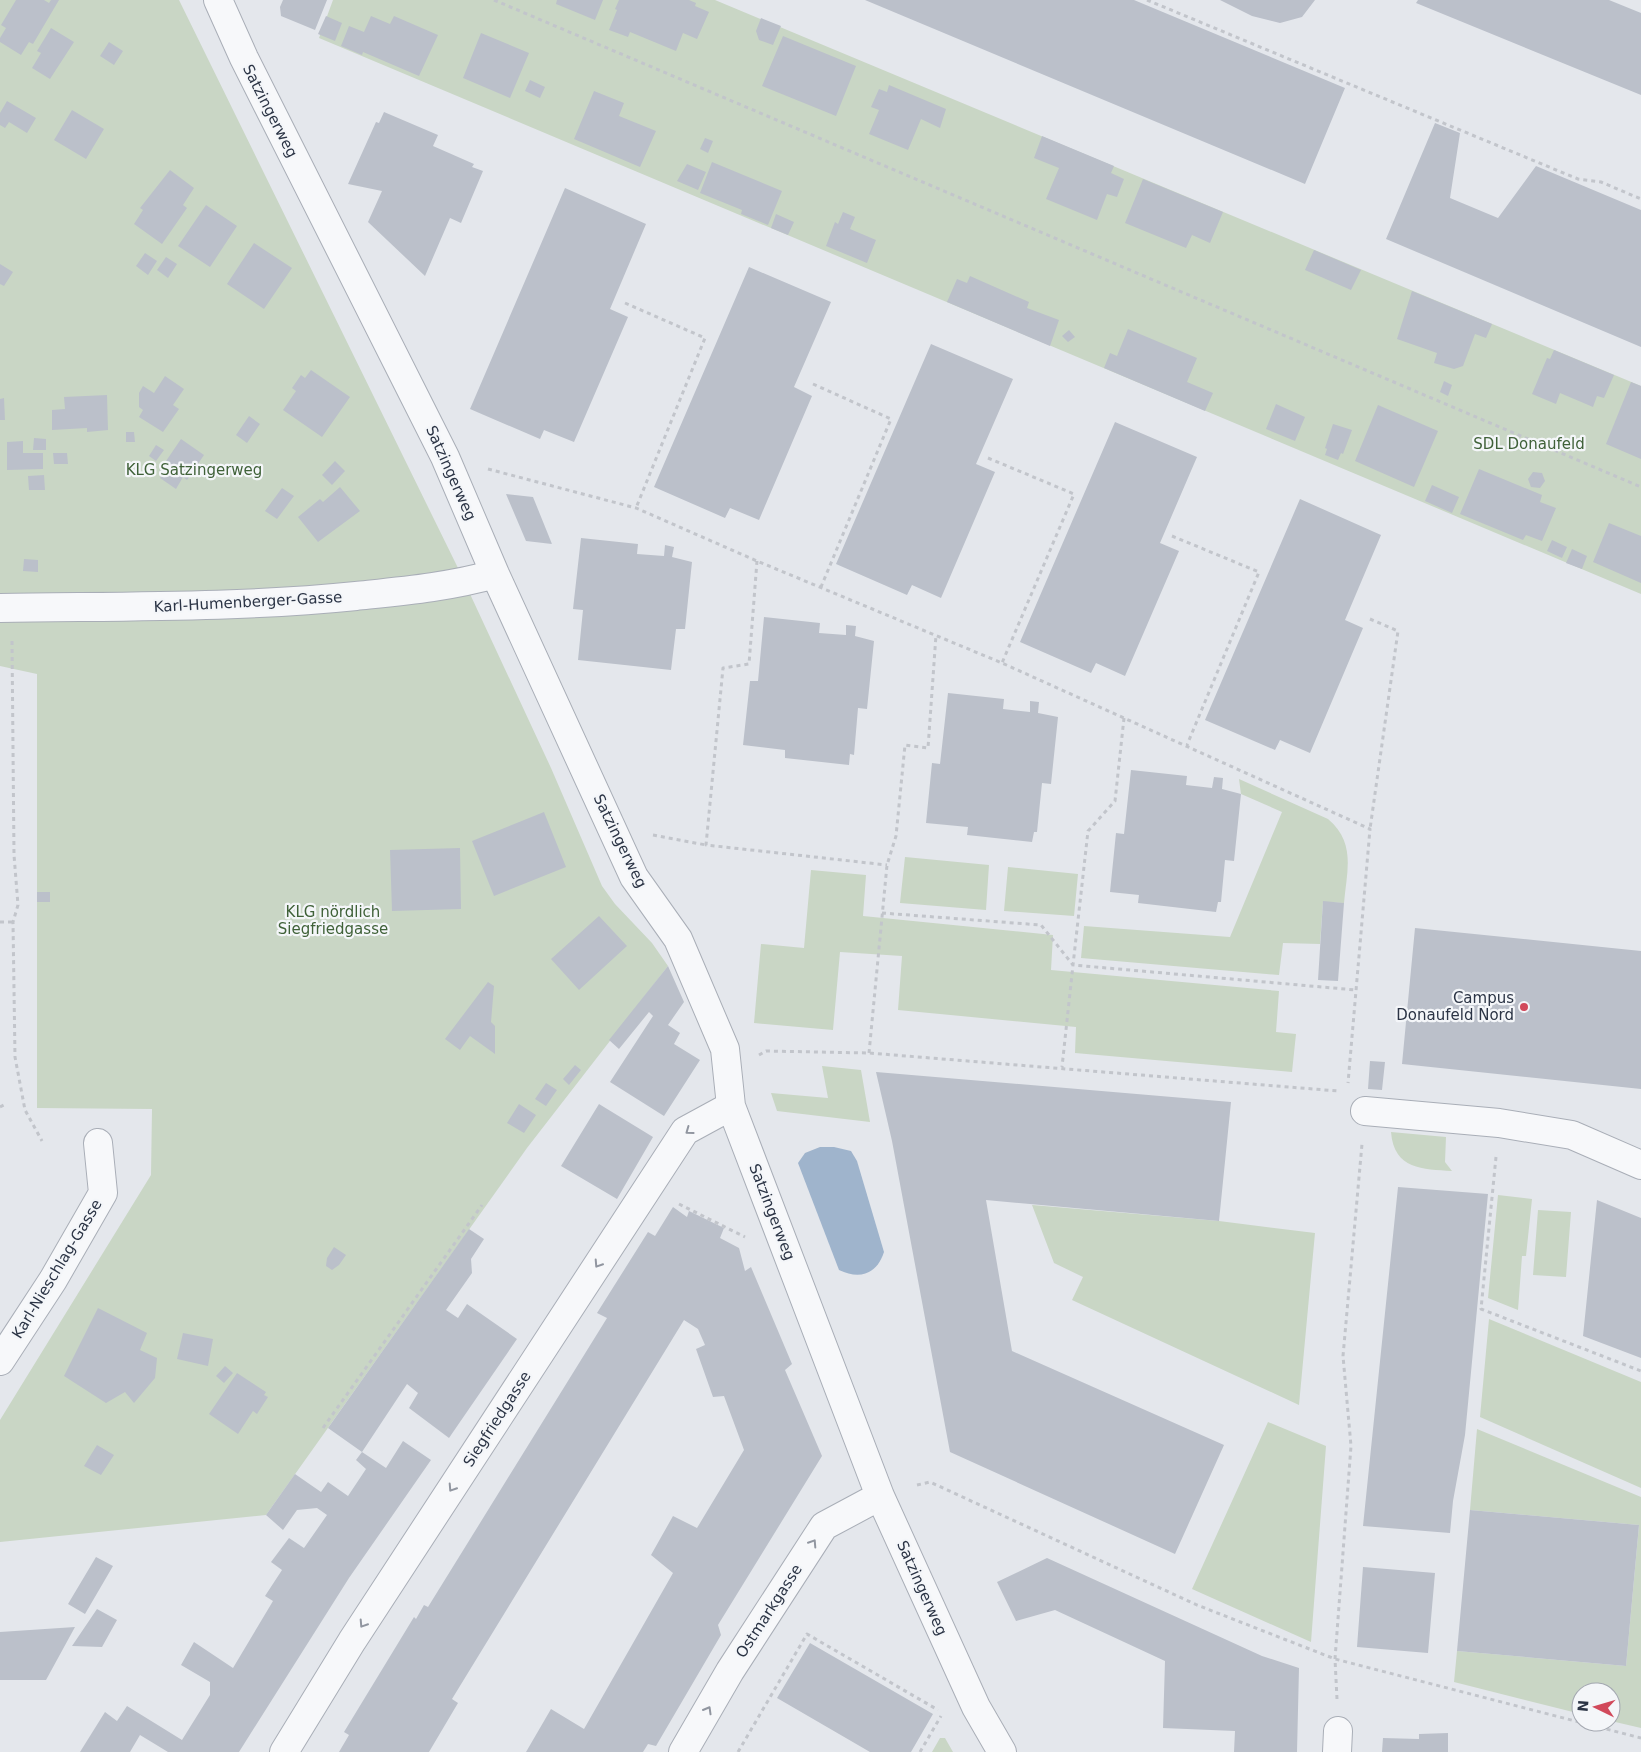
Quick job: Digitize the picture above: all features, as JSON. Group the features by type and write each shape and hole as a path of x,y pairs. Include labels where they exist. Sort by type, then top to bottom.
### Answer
{"street":[{"name":"Satzingerweg","path":"218,0 244,58 445,457 495,574 634,877 678,939 725,1050 731,1106 880,1496 976,1707 1002,1752"},
{"name":"Karl-Humenberger-Gasse","path":"5,608 177,607 305,601 439,587 495,574"},
{"name":"Siegfriedgasse","path":"284,1752 352,1641 685,1131 731,1106"},
{"path":"1365,1111 1499,1123 1572,1135 1641,1165"},
{"name":"Karl-Nieschlag-Gasse","path":"0,1361 53,1280 103,1193 98,1143"},
{"name":"Ostmarkgasse","path":"683,1752 730,1671 824,1526 880,1496"}],"path":[{"path":"494,0 1641,486"},
{"path":"1147,0 1578,179 1601,182 1641,199"},
{"path":"625,303 705,338 636,508"},
{"path":"813,384 891,419 821,588"},
{"path":"988,458 1074,494 1002,663"},
{"path":"488,469 636,508 757,562 1002,663 1370,829"},
{"path":"1172,536 1259,572 1187,745"},
{"path":"706,845 723,668 749,664 757,562"},
{"path":"5,608 14,695 14,855 18,905 13,922 15,1057 25,1110 42,1141"},
{"path":"754,1058 766,1050 869,1053 1062,1067 1347,1092 1370,829 1398,631 1370,619"},
{"path":"869,1053 887,864 896,836 905,745 928,748 936,635"},
{"path":"1062,1067 1088,831 1115,801 1124,718"},
{"path":"619,842 646,834 706,845 887,864"},
{"path":"882,913 1042,925 1073,965 1356,990"},
{"path":"0,922 13,922"},
{"path":"1338,1742 1335,1659 1351,1446 1343,1356 1365,1111"},
{"path":"1499,1123 1481,1309 1641,1371"},
{"path":"677,1203 748,1238"},
{"path":"323,1428 482,1205"},
{"path":"917,1485 930,1482 1197,1605 1335,1659 1641,1738"},
{"path":"738,1752 807,1634 938,1710"},
{"path":"920,1752 941,1716"}],"green space":[{"name":"KLG nördlich Siegfriedgasse","path":"0,0 179,0 457,566 551,768 602,886 615,904 652,943 668,966 527,1148 266,1515 0,1542 0,1420 151,1175 152,1109 37,1108 37,674 0,666"},
{"name":"SDL Donaufeld","path":"333,0 715,0 1641,386 1641,594 319,38"},
{"path":"1239,779 1328,819 1343,838 1348,858 1344,903 1323,902 1320,944 1283,943 1279,975 1081,958 1084,926 1230,937 1282,812 1241,794"},
{"path":"905,857 989,865 986,910 900,903"},
{"path":"1008,867 1078,874 1074,916 1004,911"},
{"path":"811,870 866,875 863,916 1053,935 1051,970 1279,991 1276,1032 1296,1034 1292,1072 1075,1053 1076,1027 898,1010 902,956 840,952 833,1030 754,1023 761,944 804,948"},
{"path":"822,1066 861,1070 870,1122 777,1111 771,1093 828,1098"},
{"path":"1391,1132 1446,1137 1445,1162 1452,1171 1421,1168 1404,1161 1393,1145"},
{"path":"1498,1195 1532,1199 1526,1256 1522,1256 1518,1310 1488,1298"},
{"path":"1032,1205 1219,1221 1315,1233 1299,1405 1072,1300 1083,1277 1054,1263"},
{"path":"1538,1210 1571,1212 1566,1277 1533,1275"},
{"path":"1489,1319 1641,1382 1641,1488 1480,1417"},
{"path":"1268,1422 1326,1446 1311,1642 1192,1589"},
{"path":"1477,1429 1641,1497 1641,1728 1621,1723 1621,1682 1571,1682 1571,1711 1454,1682 1457,1651 1626,1666 1639,1525 1470,1510"},
{"path":"940,1738 945,1738 953,1752 932,1752"}],"water":[{"path":"820,1147 834,1147 851,1151 857,1161 884,1252 877,1266 867,1273 854,1274 839,1270 798,1163 805,1153"}],"building":[{"path":"16,0 44,0 49,3 51,0 59,0 33,44 29,42 21,55 0,42 0,38 6,28 1,25"},
{"path":"283,0 327,0 315,30 281,16 280,7"},
{"path":"557,0 603,0 595,20 556,4"},
{"path":"619,0 689,0 696,3 695,6 709,12 697,39 683,33 676,51 630,32 628,37 609,30"},
{"path":"865,0 1134,0 1345,88 1305,184"},
{"path":"1220,0 1315,0 1302,17 1280,23 1252,16"},
{"path":"1418,0 1609,0 1641,13 1641,95 1416,3"},
{"path":"326,16 342,23 335,41 318,34"},
{"path":"371,16 390,24 394,16 438,35 419,76 363,52 362,55 341,46 349,26 364,32"},
{"path":"761,18 781,26 773,45 759,40 756,31"},
{"path":"51,28 74,42 50,79 32,68 41,53 37,51"},
{"path":"481,33 529,53 510,98 463,78"},
{"path":"783,36 856,66 836,116 762,86"},
{"path":"109,42 123,51 114,65 100,56"},
{"path":"530,80 545,87 540,98 525,91"},
{"path":"889,85 946,109 940,128 921,119 908,150 869,134 879,110 871,107 879,89 887,92"},
{"path":"594,91 624,103 619,116 656,131 640,167 574,139"},
{"path":"7,101 36,118 27,133 9,122 5,128 0,125 0,113"},
{"path":"72,110 104,129 86,159 54,140"},
{"path":"384,112 438,135 433,146 474,164 472,167 483,171 461,223 450,218 425,276 368,222 382,191 348,184 376,122 379,123"},
{"path":"1435,123 1460,133 1450,198 1498,218 1536,166 1641,210 1641,347 1386,239"},
{"path":"1042,136 1114,166 1111,173 1124,179 1117,197 1107,194 1097,220 1046,199 1059,168 1034,158"},
{"path":"705,138 713,141 708,153 700,149"},
{"path":"712,162 782,191 768,225 741,214 742,210 700,193"},
{"path":"687,164 706,172 698,190 677,181"},
{"path":"170,170 194,188 183,205 187,208 162,244 134,224 143,210 140,208"},
{"path":"1143,179 1223,212 1210,243 1192,235 1186,248 1125,223"},
{"path":"565,188 646,224 610,309 628,317 574,442 544,430 540,439 470,409"},
{"path":"206,205 237,226 210,267 178,246"},
{"path":"843,212 855,217 850,229 876,240 867,263 826,246 835,222 838,224"},
{"path":"776,214 794,222 788,235 771,228"},
{"path":"254,243 292,268 264,309 227,284"},
{"path":"1314,250 1361,270 1351,290 1305,270"},
{"path":"145,253 157,261 148,275 136,266"},
{"path":"166,257 177,264 168,278 157,270"},
{"path":"0,264 13,272 4,286 0,284"},
{"path":"749,267 831,302 794,387 812,396 759,520 730,508 725,518 654,487"},
{"path":"970,276 1029,302 1027,308 1059,320 1050,346 947,302 957,279 967,283"},
{"path":"1412,291 1492,324 1486,338 1475,334 1463,366 1454,369 1434,363 1437,353 1397,339"},
{"path":"1128,329 1197,358 1187,382 1213,393 1205,411 1104,368 1110,353 1117,356"},
{"path":"1069,330 1075,337 1068,342 1062,336"},
{"path":"931,344 1013,379 976,464 995,472 941,598 912,585 907,595 836,564"},
{"path":"1554,350 1614,375 1604,398 1597,396 1593,407 1560,393 1556,404 1532,394 1547,358 1550,359"},
{"path":"311,370 350,397 322,437 283,410 296,391 292,388 301,375 305,378"},
{"path":"165,376 184,389 173,405 179,409 163,432 139,417 143,410 139,407 139,393 143,386 154,393"},
{"path":"1444,381 1452,385 1448,396 1440,392"},
{"path":"1631,382 1641,386 1641,459 1606,444"},
{"path":"107,395 108,430 87,432 87,428 52,430 52,410 65,409 64,397"},
{"path":"4,398 5,420 0,420 0,399"},
{"path":"1276,404 1305,417 1295,441 1266,429"},
{"path":"1378,405 1438,431 1414,487 1355,461"},
{"path":"249,416 260,424 247,443 236,435"},
{"path":"1115,422 1197,457 1160,543 1179,551 1125,676 1096,663 1091,673 1020,642"},
{"path":"1333,424 1352,430 1343,454 1341,453 1338,460 1325,455 1327,449 1325,448"},
{"path":"126,432 134,432 135,442 126,442"},
{"path":"34,438 46,439 46,450 33,450"},
{"path":"181,439 204,455 187,480 183,477 176,489 160,478 167,467 164,464"},
{"path":"23,441 23,453 43,453 43,469 7,470 7,442"},
{"path":"156,445 164,450 156,461 149,456"},
{"path":"53,453 67,453 68,464 54,464"},
{"path":"335,461 345,471 332,485 322,475"},
{"path":"1479,469 1542,495 1540,502 1556,508 1542,541 1526,535 1523,540 1460,514"},
{"path":"1533,472 1542,473 1545,481 1540,488 1531,487 1528,479"},
{"path":"44,475 45,490 29,490 28,476"},
{"path":"1432,485 1459,497 1452,513 1425,501"},
{"path":"340,487 360,511 318,542 298,517 320,499 323,502"},
{"path":"282,488 294,496 277,519 265,511"},
{"path":"506,494 533,497 552,544 526,541"},
{"path":"1300,499 1381,535 1345,620 1363,628 1310,753 1280,740 1275,750 1205,720"},
{"path":"1609,523 1641,536 1641,583 1593,562"},
{"path":"581,538 638,544 637,554 664,556 665,545 674,547 672,557 692,562 685,629 676,629 671,670 578,660 583,610 573,609"},
{"path":"1552,540 1567,547 1562,558 1547,551"},
{"path":"1572,549 1587,556 1582,569 1566,563"},
{"path":"24,559 38,560 38,572 23,571"},
{"path":"764,617 820,623 819,633 846,635 846,625 856,626 855,636 874,641 867,709 858,708 854,755 850,754 849,765 785,758 785,750 743,745 750,681 758,681"},
{"path":"948,693 1004,699 1003,709 1030,712 1030,701 1039,702 1038,713 1058,717 1051,784 1042,783 1037,832 1034,832 1032,842 967,835 968,827 926,823 932,763 940,764"},
{"path":"1131,770 1187,776 1186,785 1212,788 1214,777 1223,778 1222,789 1241,794 1234,861 1225,860 1221,902 1218,902 1216,912 1138,903 1139,895 1110,892 1116,833 1124,834"},
{"path":"544,812 566,867 494,896 472,841"},
{"path":"460,848 461,909 392,911 390,850"},
{"path":"37,892 50,892 50,902 37,902"},
{"path":"1323,901 1344,903 1338,981 1318,980"},
{"path":"599,916 627,946 579,990 551,959"},
{"name":"Campus Donaufeld Nord","path":"1415,928 1641,951 1641,1089 1402,1064"},
{"path":"668,966 684,1002 668,1025 680,1033 674,1044 700,1060 664,1116 610,1082 653,1016 649,1012 619,1049 609,1040"},
{"path":"488,982 494,986 491,1022 495,1026 495,1054 470,1036 460,1050 445,1039"},
{"path":"1370,1061 1385,1062 1382,1090 1368,1089"},
{"path":"575,1065 581,1070 569,1085 563,1079"},
{"path":"876,1072 1231,1102 1219,1221 986,1200 1012,1351 1224,1445 1175,1554 950,1452 892,1141"},
{"path":"546,1083 557,1090 546,1106 535,1099"},
{"path":"519,1104 536,1115 524,1133 507,1123"},
{"path":"599,1104 653,1137 617,1199 561,1166"},
{"path":"1398,1187 1488,1194 1465,1435 1453,1501 1450,1533 1363,1526"},
{"path":"1597,1200 1641,1218 1641,1358 1583,1336"},
{"path":"673,1207 687,1217 689,1211 724,1228 720,1238 739,1248 745,1271 751,1267 792,1364 785,1370 822,1456 718,1625 721,1635 656,1746 648,1744 643,1752 526,1752 551,1709 584,1729 673,1573 651,1555 673,1516 697,1528 744,1450 724,1396 713,1397 696,1349 705,1345 698,1329 684,1320 452,1699 458,1703 429,1752 339,1752 349,1735 344,1732 414,1617 416,1619 424,1605 428,1607 607,1318 597,1313 648,1232 655,1236"},
{"path":"469,1229 484,1239 471,1259 472,1273 446,1310 458,1318 467,1304 517,1339 449,1438 409,1408 418,1393 407,1384 362,1452 328,1428"},
{"path":"334,1247 346,1255 339,1265 332,1270 326,1266 327,1258"},
{"path":"98,1308 147,1333 140,1350 157,1358 155,1378 134,1403 125,1392 106,1403 64,1376"},
{"path":"183,1333 213,1339 208,1366 177,1359"},
{"path":"225,1366 233,1373 224,1383 216,1376"},
{"path":"237,1373 266,1392 264,1395 268,1397 257,1414 253,1411 238,1434 209,1414"},
{"path":"403,1441 431,1460 349,1578 239,1752 168,1752 140,1735 130,1752 80,1752 105,1712 117,1721 127,1706 182,1740 210,1695 210,1682 181,1665 194,1642 233,1668 273,1601 265,1596 282,1570 271,1562 289,1538 304,1548 327,1515 317,1508 297,1510 283,1530 266,1515 295,1474 321,1492 328,1482 348,1496 366,1469 356,1460 362,1452 386,1468"},
{"path":"97,1445 114,1455 101,1475 84,1466"},
{"path":"1470,1510 1639,1525 1626,1666 1457,1651"},
{"path":"96,1557 113,1566 85,1614 68,1604"},
{"path":"1047,1558 1262,1656 1299,1668 1297,1752 1234,1752 1235,1731 1163,1728 1165,1661 1055,1610 1016,1621 997,1582"},
{"path":"1363,1567 1435,1573 1428,1653 1357,1647"},
{"path":"97,1609 117,1620 102,1647 72,1646"},
{"path":"75,1627 46,1680 0,1680 0,1632"},
{"path":"810,1643 933,1714 911,1752 870,1752 777,1698"},
{"path":"1448,1733 1448,1752 1382,1752 1383,1738 1419,1739 1419,1734"}],"place":[{"name":"Campus Donaufeld Nord","path":"1524,1007"}],"park label":[{"name":"KLG Satzingerweg","path":"194,470"}]}
